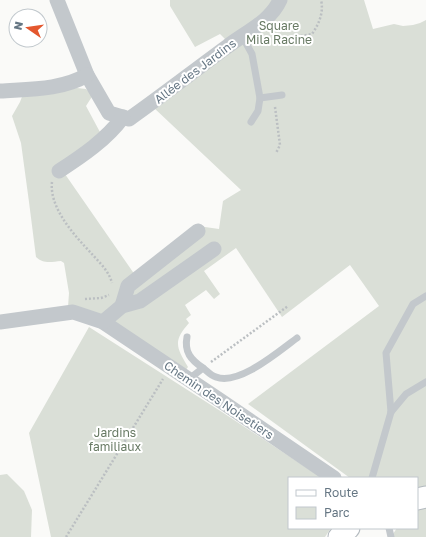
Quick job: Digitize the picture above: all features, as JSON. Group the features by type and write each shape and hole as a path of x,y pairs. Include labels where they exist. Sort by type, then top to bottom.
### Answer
{"street":[{"path":"57,0 87,75 110,113 123,117 116,127 86,154 59,171"},
{"name":"Allée des Jardins","path":"123,117 129,119 166,93 242,36 262,23 280,3"},
{"path":"0,91 58,86 77,81 87,75"},
{"path":"122,306 128,286 198,231"},
{"path":"103,322 122,306 140,301 214,249"},
{"path":"0,322 70,312"},
{"name":"Chemin des Noisetiers","path":"70,312 103,322 333,477"}],"lane":[{"path":"242,36 252,54 260,98 258,110 251,122"},
{"path":"260,98 282,95"},
{"path":"372,477 391,412 386,353 413,304 426,296"},
{"path":"187,337 187,351 196,363 215,377 225,379 234,378 263,363 297,338"},
{"path":"189,379 203,368"},
{"path":"391,412 406,394 426,382"}],"path":[{"path":"242,36 275,40 295,38 312,34 318,25 321,14 321,0"},
{"path":"273,97 280,135 280,145 276,153"},
{"path":"59,171 52,181 51,191 56,206 68,226 104,267 111,278 113,287"},
{"path":"70,312 73,302 81,299 101,298 110,295 111,291"},
{"path":"203,368 288,306"},
{"path":"66,537 170,367"}],"green space":[{"name":"Square Mila Racine","path":"170,0 364,0 373,29 394,24 403,26 413,25 426,20 426,492 418,494 418,477 349,477 248,404 379,306 350,265 282,317 236,248 204,271 220,294 214,299 206,290 185,305 191,315 186,319 189,323 180,335 178,344 181,354 188,367 185,371 68,307 69,293 64,263 61,261 44,262 36,257 21,143 12,116 23,94 77,88 86,89 93,95 86,106 101,134 58,164 135,275 198,226 219,229 223,201 241,190 153,107 228,42 220,34 195,47 170,6"},
{"name":"Jardins familiaux","path":"89,327 320,477 288,477 288,529 330,529 325,537 51,537 29,433"},
{"path":"7,474 24,491 32,510 31,537 0,537 0,475"},
{"path":"426,500 426,537 391,537 396,529 418,529 418,502"}]}
